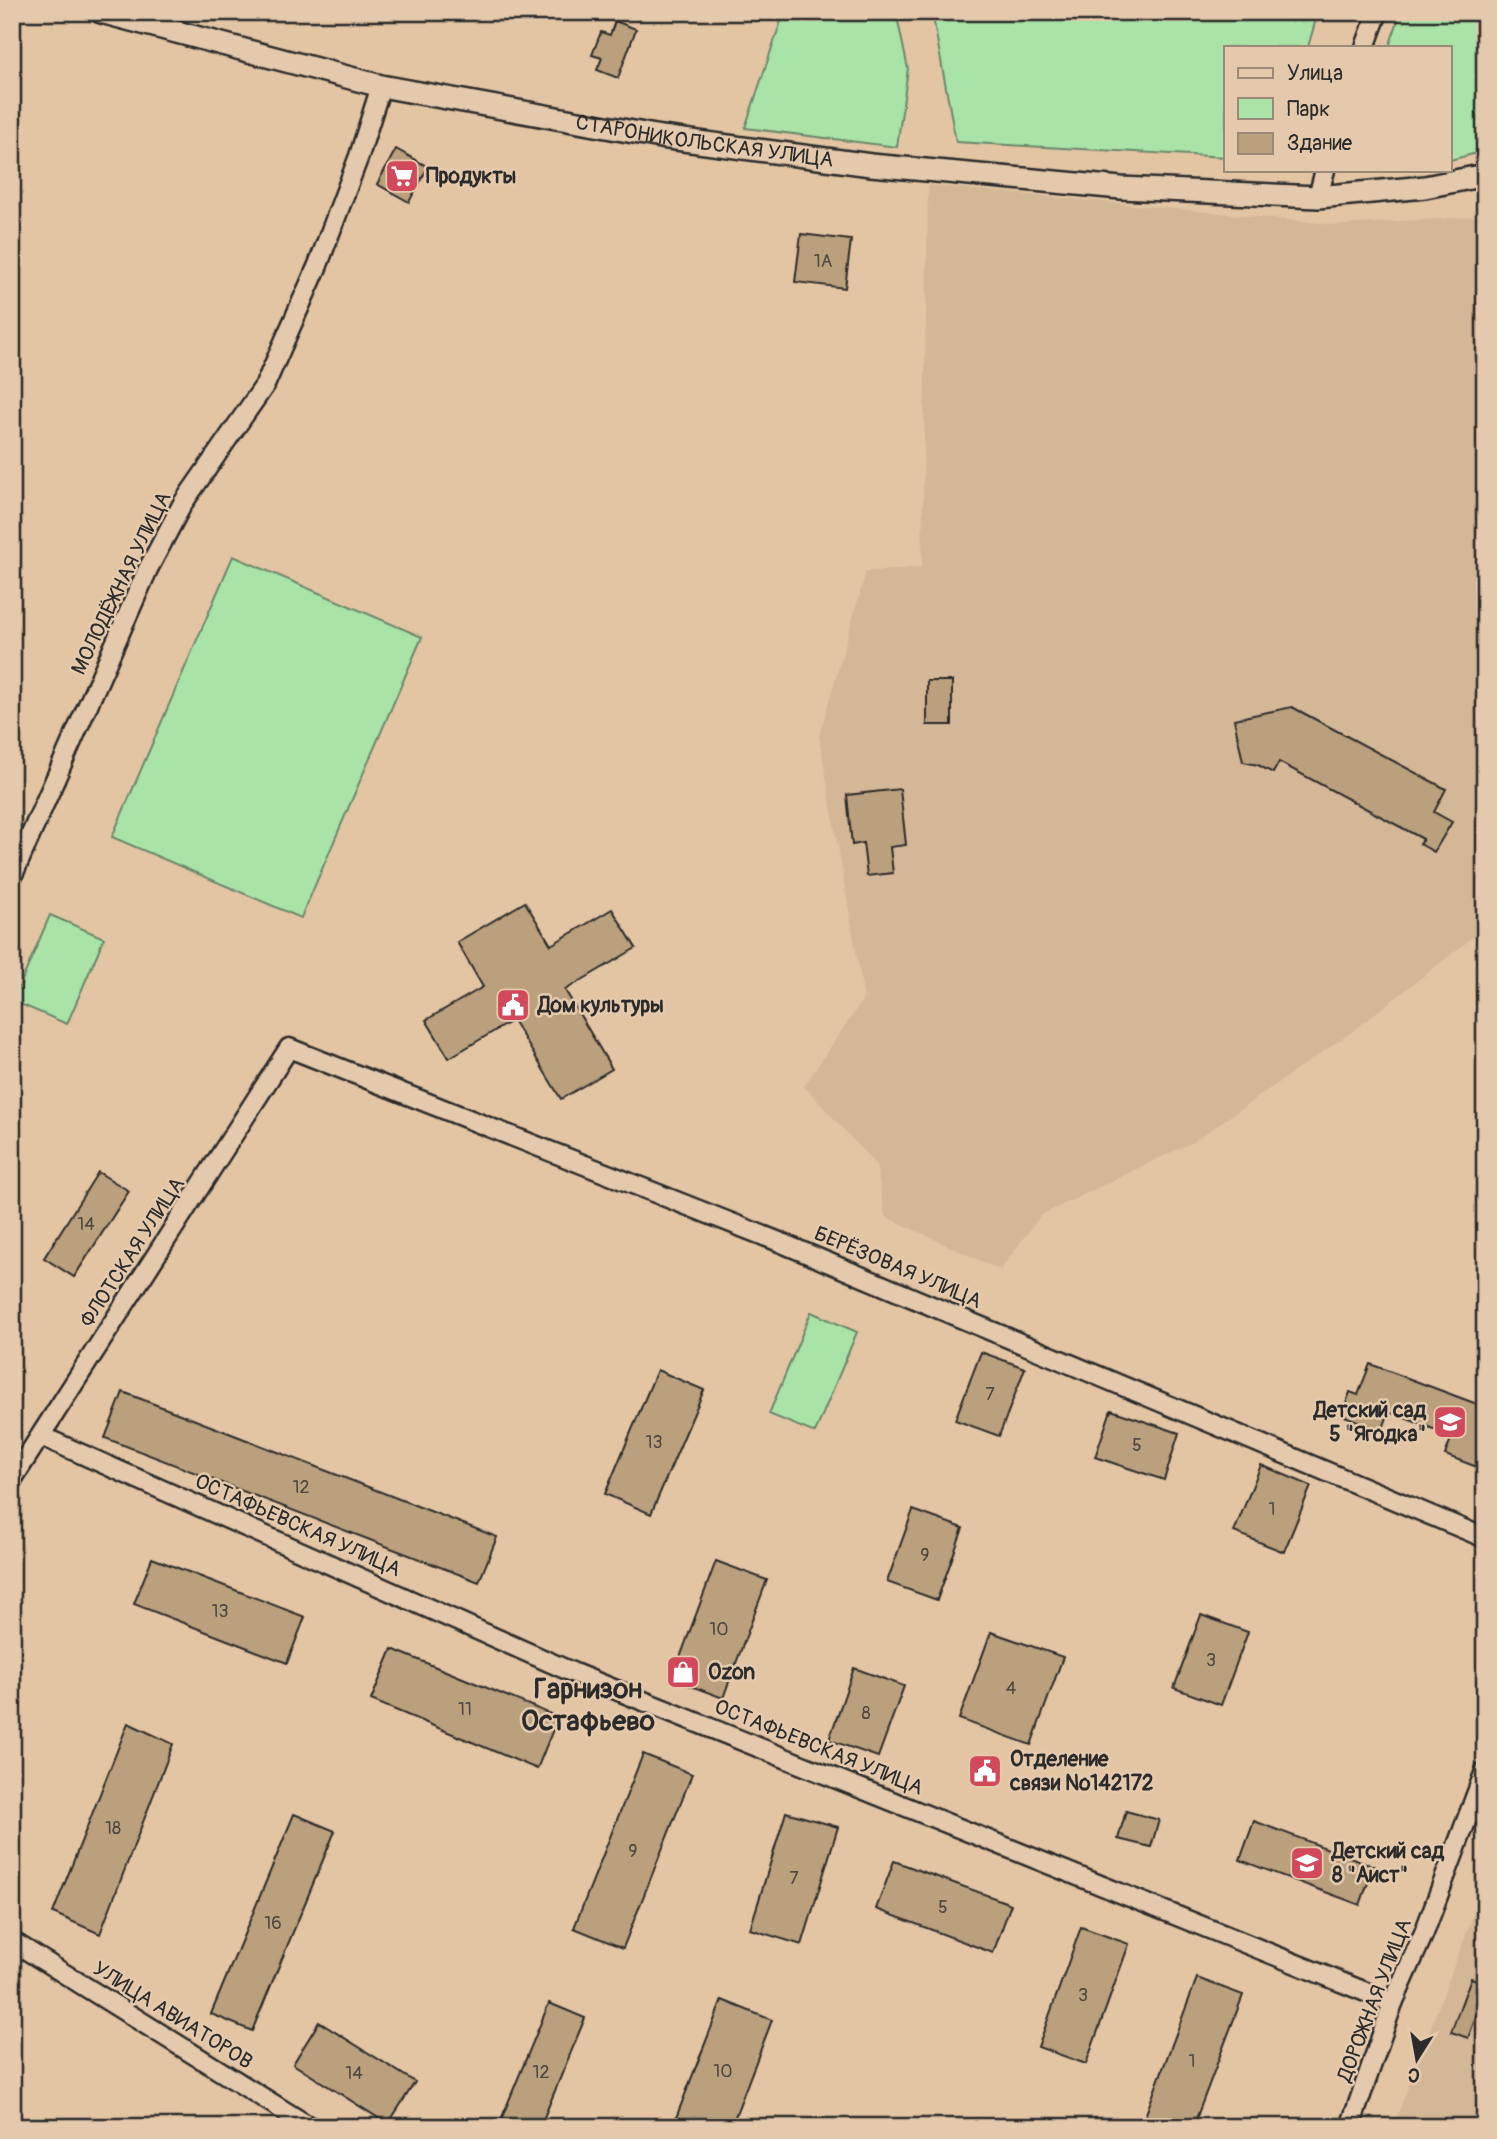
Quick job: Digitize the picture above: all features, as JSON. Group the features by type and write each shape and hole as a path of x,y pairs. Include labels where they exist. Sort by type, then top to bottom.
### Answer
{"street":[{"name":"СТАРОНИКОЛЬСКАЯ УЛИЦА","path":"102,12 381,86 661,137 871,165 1121,188 1318,197 1425,187 1485,175"},
{"path":"1365,46 1378,12"},
{"name":"МОЛОДЁЖНАЯ УЛИЦА","path":"12,877 148,569 183,503 265,385 318,265 359,156 381,86"},
{"path":"1318,197 1324,172"},
{"name":"ФЛОТСКАЯ УЛИЦА","path":"12,1480 289,1048"},
{"name":"БЕРЁЗОВАЯ УЛИЦА","path":"289,1048 777,1241 1485,1538"},
{"name":"ОСТАФЬЕВСКАЯ УЛИЦА","path":"41,1436 574,1673 1393,2003"},
{"name":"ДОРОЖНАЯ УЛИЦА","path":"1350,2127 1393,2003 1424,1933 1485,1771"},
{"name":"УЛИЦА АВИАТОРОВ","path":"12,1941 310,2127"}],"shaded area":[{"path":"928,185 1341,225 1485,216 1485,928 1350,1033 1193,1142 1041,1215 1000,1270 885,1216 876,1165 804,1086 864,998 819,736 866,572 922,567"},
{"path":"1485,1884 1485,2127 1393,2127"}],"green space":[{"path":"784,12 896,12 908,69 897,147 745,128"},
{"path":"932,12 1318,12 1308,46 1224,46 1224,157 956,142"},
{"path":"1401,12 1485,12 1485,151 1452,159 1452,46 1389,46"},
{"path":"233,556 422,637 301,918 112,837"},
{"path":"50,915 104,938 67,1024 13,1001"},
{"path":"811,1312 857,1332 815,1433 769,1414"}],"building":[{"path":"615,21 636,29 618,78 597,70 602,58 592,55 601,32 610,35"},
{"path":"396,149 428,167 409,202 377,184"},
{"path":"801,234 851,240 845,288 795,282"},
{"path":"927,681 952,681 952,725 927,725"},
{"path":"1292,707 1446,789 1434,812 1452,822 1434,852 1420,844 1423,839 1279,762 1273,773 1258,765 1243,762 1234,719"},
{"path":"900,789 906,845 890,847 893,873 867,876 863,843 852,845 847,795"},
{"name":"Дом культуры","path":"525,902 551,945 612,909 636,948 565,990 612,1069 561,1099 513,1020 449,1058 426,1020 483,987 457,942"},
{"path":"98,1172 129,1191 74,1277 44,1258"},
{"path":"981,1352 1025,1368 999,1436 955,1420"},
{"name":"Детский сад 5 \"Ягодка\"","path":"1370,1364 1485,1407 1485,1429 1480,1442 1485,1444 1485,1470 1445,1455 1452,1436 1389,1412 1382,1431 1342,1415 1350,1392 1358,1395"},
{"path":"657,1370 704,1390 651,1514 605,1494"},
{"path":"123,1392 497,1537 479,1582 105,1438"},
{"path":"1111,1410 1179,1433 1164,1480 1095,1457"},
{"path":"1261,1465 1311,1486 1284,1552 1234,1532"},
{"path":"913,1510 963,1528 937,1600 887,1582"},
{"path":"152,1558 305,1617 287,1663 134,1604"},
{"path":"716,1561 767,1580 723,1698 672,1679"},
{"path":"1201,1615 1248,1632 1221,1705 1174,1688"},
{"path":"991,1632 1063,1657 1031,1745 959,1719"},
{"path":"392,1649 558,1717 537,1769 371,1700"},
{"path":"854,1668 904,1686 878,1757 829,1740"},
{"path":"128,1723 173,1744 100,1934 53,1913"},
{"path":"643,1754 692,1774 623,1948 574,1928"},
{"path":"1126,1811 1159,1820 1151,1847 1118,1839"},
{"path":"786,1812 838,1827 802,1945 750,1929"},
{"path":"294,1814 335,1831 252,2031 211,2014"},
{"name":"Детский сад 8 \"Аист\"","path":"1254,1821 1374,1866 1360,1905 1240,1860"},
{"path":"894,1861 1011,1904 993,1953 876,1909"},
{"path":"1081,1927 1129,1944 1086,2064 1038,2047"},
{"path":"1197,1978 1243,1995 1193,2127 1141,2127"},
{"path":"1471,1978 1485,1983 1485,1993 1468,2038 1451,2032"},
{"path":"722,2000 772,2020 731,2127 684,2127 674,2123"},
{"path":"549,2003 585,2018 540,2127 498,2127"},
{"path":"319,2022 415,2082 388,2124 293,2064"}],"place":[{"name":"Продукты","path":"402,176"},
{"name":"Дом культуры","path":"513,1005"},
{"name":"Детский сад 5 \"Ягодка\"","path":"1450,1422"},
{"name":"Ozon","path":"683,1672"},
{"name":"Отделение связи №142172","path":"985,1771"},
{"name":"Детский сад 8 \"Аист\"","path":"1307,1863"}],"district":[{"name":"Гарнизон Остафьево","path":"588,1704"}]}
